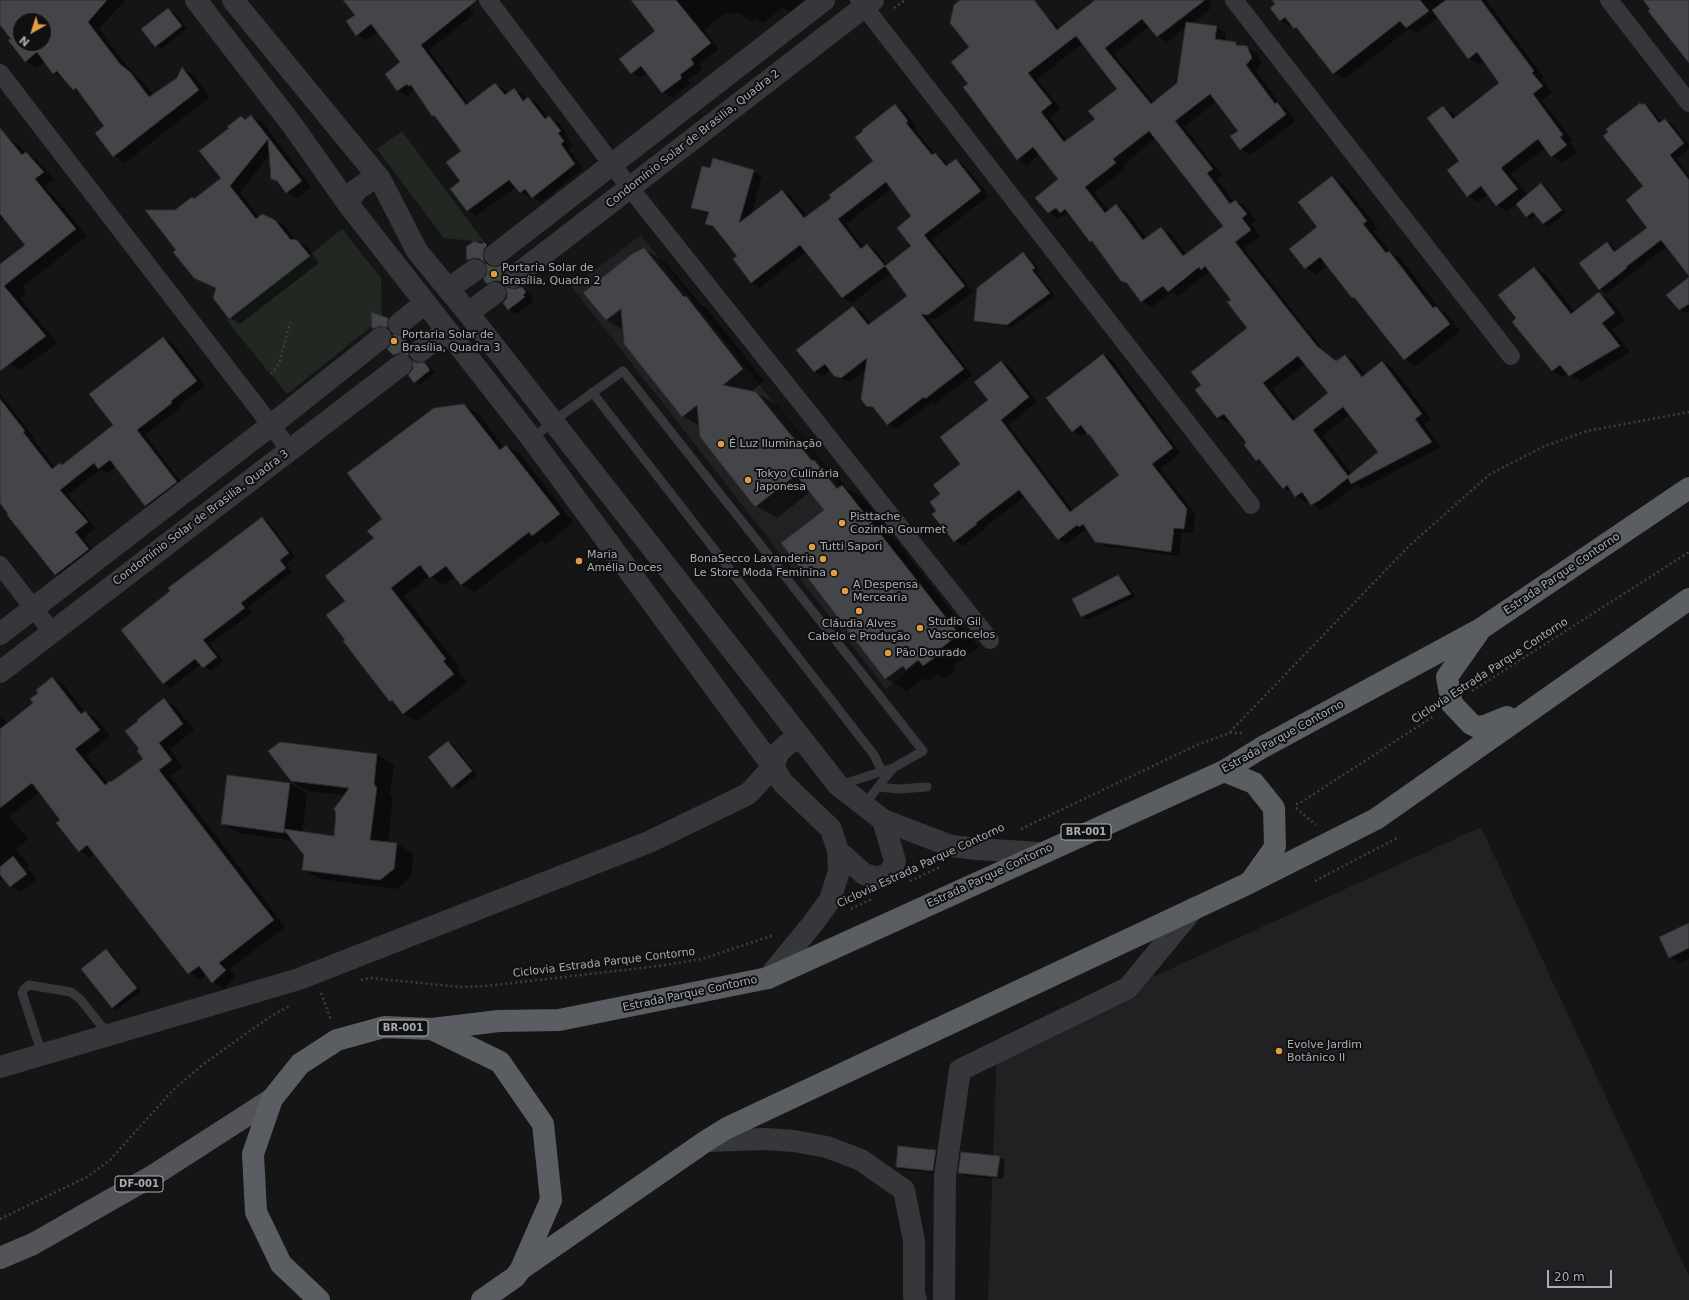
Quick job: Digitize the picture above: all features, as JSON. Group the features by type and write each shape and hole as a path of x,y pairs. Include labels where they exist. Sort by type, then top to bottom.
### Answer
{"highway":[{"name":"Estrada Parque Contorno","path":"432,1029 499,1021 559,1020 768,978 1224,770 1261,748 1479,630 1689,488"},
{"path":"482,1300 518,1273 726,1128 1249,883 1376,819 1538,704 1689,600"},
{"path":"1479,630 1447,677 1452,704 1471,724 1477,727 1485,726 1538,704"},
{"path":"1224,770 1254,782 1274,808 1275,847 1249,883"},
{"name":"BR-001","path":"319,1300 280,1264 256,1212 253,1154 272,1099 300,1064 337,1040 384,1027 432,1029 500,1062 543,1124 551,1200 505,1300"}],"main road":[{"name":"DF-001","path":"0,1258 33,1244 154,1175 272,1099"}],"street":[{"path":"196,0 293,126 348,204 532,439 773,767 783,783 831,830 838,851 839,871 830,900 768,978"},
{"path":"234,0 380,179 417,251 468,313 838,785 883,820 951,846 977,850 1040,853"},
{"path":"488,0 630,188 990,640"},
{"path":"495,255 824,0"},
{"path":"1234,0 1511,356"},
{"path":"1609,0 1689,103"},
{"path":"866,2 1251,505"},
{"name":"Condomínio Solar de Brasilia, Quadra 2","path":"512,242 522,271 866,2"},
{"path":"0,73 270,426 290,450"},
{"path":"348,204 356,190 368,182 380,179"},
{"path":"448,289 475,270"},
{"path":"468,313 495,293"},
{"path":"399,324 425,304"},
{"path":"420,351 446,331"},
{"path":"0,634 270,426 381,338"},
{"path":"363,353 383,379"},
{"name":"Condomínio Solar de Brasilia, Quadra 3","path":"0,672 401,365"},
{"path":"0,565 52,632"},
{"path":"0,1067 299,979 649,842 748,794 773,767 779,752 789,743 802,739"},
{"path":"838,851 864,874 878,878 890,873 895,861 883,820"},
{"path":"944,1300 945,1175 960,1070 1128,988 1194,908"},
{"path":"706,1141 765,1139 794,1141 827,1147 861,1160 904,1190 914,1241 914,1296 916,1300"}],"lane":[{"path":"532,439 592,392 623,371 923,751 894,768 838,785"},
{"path":"592,392 874,755 882,771"},
{"path":"864,805 894,768"},
{"path":"878,788 898,789 927,787"},
{"path":"42,1054 22,993 29,985 71,992 80,999 108,1034"}],"path":[{"path":"271,374 279,364 290,322"},
{"path":"1230,733 1409,546 1490,474 1545,446 1586,431 1689,412"},
{"name":"Ciclovia Estrada Parque Contorno","path":"1300,803 1689,552"},
{"name":"Ciclovia Estrada Parque Contorno","path":"1020,829 1199,744 1230,733 1243,732"},
{"path":"1293,805 1320,828"},
{"path":"1315,881 1399,837"},
{"name":"Ciclovia Estrada Parque Contorno","path":"906,883 977,850"},
{"name":"Ciclovia Estrada Parque Contorno","path":"849,910 877,897"},
{"name":"Ciclovia Estrada Parque Contorno","path":"356,982 370,978 460,987 486,986 659,966 694,960 776,934"},
{"path":"320,991 337,1040"},
{"path":"0,1219 87,1177 110,1160 173,1090 205,1063 271,1016 292,1005"}],"shaded area":[{"path":"402,131 484,242 444,238 377,149"},
{"path":"342,229 381,278 382,318 287,394 227,321"},
{"path":"641,235 957,633 886,689 572,287"},
{"path":"1481,827 1689,1276 1689,1300 988,1300 997,1048"}],"building":[{"path":"0,0 107,0 88,22 120,64 130,72 149,97 177,78 182,67 199,90 113,157 95,133 104,126 76,88 73,90 57,71 53,74 37,52 52,52 52,12 12,12 12,45 8,40 11,39 0,25"},
{"path":"343,0 477,0 421,45 466,105 495,83 505,95 514,88 523,101 528,97 545,119 549,116 561,131 558,133 564,141 561,144 575,164 532,198 525,189 520,193 509,180 467,211 450,189 460,181 446,162 461,151 434,115 432,116 411,85 408,86 407,84 397,91 385,74 400,62 371,24 356,36 346,21 355,15"},
{"path":"631,0 676,0 711,43 691,59 694,64 680,75 682,78 662,93 641,66 631,74 619,59 655,31"},
{"path":"960,0 1034,0 1057,30 1095,0 1205,0 1157,37 1142,19 1105,48 1151,104 1177,83 1186,22 1217,26 1215,39 1236,42 1236,45 1247,46 1252,58 1246,65 1275,104 1277,102 1286,114 1240,150 1230,136 1238,131 1210,94 1175,121 1213,169 1207,173 1230,204 1235,200 1247,214 1242,218 1251,230 1235,242 1317,346 1336,361 1345,355 1362,377 1382,361 1422,414 1415,419 1432,442 1351,484 1348,478 1320,500 1311,505 1302,492 1295,497 1287,485 1283,489 1259,459 1256,461 1244,445 1246,442 1224,414 1217,418 1195,390 1201,385 1191,372 1247,328 1227,302 1231,300 1205,266 1201,270 1199,267 1168,292 1163,286 1141,302 1127,283 1121,281 1092,241 1090,242 1065,209 1060,213 1056,208 1048,213 1035,198 1058,179 1033,147 1017,160 963,87 968,84 951,62 969,47 950,23 954,5","holes":["1076,36 1117,89 1088,111 1095,119 1064,142 1041,112 1052,103 1028,73","1149,131 1223,226 1183,256 1161,227 1143,240 1116,204 1105,213 1085,187 1116,163 1113,159","1298,356 1328,393 1293,421 1263,383","1343,407 1378,452 1348,476 1313,430"]},
{"path":"1272,0 1420,0 1429,11 1406,28 1400,21 1333,74 1296,27 1294,29 1285,17 1280,21 1270,8 1275,4"},
{"path":"1446,0 1481,0 1534,71 1532,73 1543,86 1533,94 1563,135 1560,137 1567,145 1551,157 1538,139 1501,168 1518,189 1496,206 1481,186 1467,197 1447,170 1459,161 1427,118 1443,106 1453,119 1499,83 1477,52 1468,59 1432,10"},
{"path":"1643,0 1689,0 1689,63 1648,11 1650,9"},
{"path":"168,8 182,26 155,47 141,29"},
{"path":"17,52 37,52 25,62"},
{"path":"1640,103 1642,105 1644,103 1659,123 1665,119 1684,143 1670,155 1689,180 1689,276 1661,240 1599,290 1579,263 1607,242 1614,252 1647,228 1626,200 1643,186 1603,136 1608,132 1606,129"},
{"path":"895,104 908,121 906,123 932,155 935,153 946,166 956,159 981,191 924,235 965,286 928,315 921,314 964,369 925,399 924,397 887,425 873,407 866,406 861,399 867,358 841,378 834,376 825,364 814,372 796,350 853,306 868,325 907,296 885,266 842,298 800,245 751,283 733,259 737,256 713,226 705,224 709,212 691,208 702,166 710,168 713,158 754,170 739,223 782,190 804,218 831,198 829,195 873,161 855,137 863,131 862,130","holes":["886,182 911,216 897,228 911,246 885,266 867,244 861,249 838,219"]},
{"path":"251,115 302,181 286,193 277,181 271,179 268,139 230,186 256,219 262,214 275,220 290,239 297,240 310,256 229,319 213,298 216,288 194,278 173,252 176,250 145,210 175,210 192,197 194,199 221,178 199,151 229,128 227,127 241,116 245,120"},
{"path":"0,128 22,155 26,152 44,172 35,179 76,229 4,286 46,336 0,371 0,264 25,245 0,214"},
{"path":"1332,176 1367,221 1363,224 1386,253 1389,251 1433,308 1436,306 1450,324 1404,360 1320,257 1305,269 1289,249 1317,227 1298,202"},
{"path":"1541,183 1562,210 1543,224 1533,212 1526,217 1516,204"},
{"path":"474,241 482,244 484,242 487,245 483,256 485,263 480,259 474,258 467,260 466,247"},
{"path":"644,248 684,297 686,296 743,369 723,385 756,392 812,461 814,460 837,489 842,485 959,634 934,654 934,658 923,666 918,660 906,670 903,666 885,679 781,543 824,510 796,475 755,507 700,437 697,405 682,417 624,344 621,309 606,320 583,293 632,254"},
{"path":"1023,252 1035,268 1032,270 1050,293 1007,325 974,321 977,288"},
{"path":"485,263 496,267 503,265 506,268 502,273 504,284 500,281 494,281 487,284 483,279 486,275 487,269"},
{"path":"1534,267 1571,314 1599,292 1615,313 1602,323 1620,346 1569,376 1560,365 1552,371 1512,322 1516,318 1498,295"},
{"path":"1689,277 1689,304 1679,310 1666,295"},
{"path":"505,286 515,289 522,287 526,292 523,295 525,297 508,310 503,303 507,298"},
{"path":"371,312 388,318 387,328 380,326 372,329"},
{"path":"393,334 402,336 410,345 408,352 409,356 400,353 393,355 387,349 393,342"},
{"path":"163,337 197,381 171,401 172,403 137,430 177,482 145,506 110,460 98,469 94,463 60,490 88,522 75,532 89,549 55,575 7,515 8,514 0,503 0,399 25,431 23,432 52,469 60,463 62,465 113,425 89,394"},
{"path":"1103,354 1173,448 1152,464 1187,509 1184,529 1174,528 1171,552 1095,542 1083,524 1079,527 1077,525 1058,540 1019,490 954,542 932,514 936,511 930,502 940,494 933,485 960,464 940,437 988,400 974,382 1001,361 1029,397 1001,420 1070,512 1119,475 1081,425 1072,432 1046,398"},
{"path":"412,360 416,363 424,362 430,370 414,383 408,375 413,369"},
{"path":"464,404 500,450 506,445 560,514 532,536 529,532 461,585 446,566 430,578 420,565 391,588 446,659 443,661 454,674 403,714 392,700 390,702 343,641 345,640 326,615 345,601 325,576 374,538 367,531 382,519 347,473 434,408"},
{"path":"262,517 289,553 280,560 286,568 241,603 245,608 203,640 217,657 203,668 195,659 163,684 121,630 170,591 168,588"},
{"path":"1118,575 1131,594 1081,617 1072,599"},
{"path":"52,677 81,714 85,711 100,730 75,749 105,785 143,759 137,751 139,749 125,731 164,698 183,724 159,743 172,760 159,770 274,920 219,963 226,970 212,983 199,966 188,974 87,845 79,852 56,823 60,820 32,783 0,808 0,729 33,703 30,699 38,693 36,690"},
{"path":"448,741 472,771 452,788 428,757"},
{"path":"280,742 377,754 374,784 375,787 377,787 370,840 397,843 394,869 380,880 302,870 304,855 284,830 284,833 221,824 227,775 290,783 284,829 334,836 336,813 334,809 349,788 291,781 268,751"},
{"path":"13,856 27,874 10,887 0,875 0,867"},
{"path":"1689,923 1689,948 1669,958 1659,937"},
{"path":"106,949 137,988 112,1008 81,969"},
{"path":"898,1146 936,1150 933,1171 896,1167"},
{"path":"961,1152 1000,1156 997,1177 958,1173"}],"place":[{"name":"Portaria Solar de Brasília, Quadra 2","path":"494,274"},
{"name":"Portaria Solar de Brasília, Quadra 3","path":"394,341"},
{"name":"É Luz Iluminação","path":"721,444"},
{"name":"Tokyo Culinária Japonesa","path":"748,480"},
{"name":"Pisttache Cozinha Gourmet","path":"842,523"},
{"name":"Tutti Sapori","path":"812,547"},
{"name":"BonaSecco Lavanderia","path":"823,559"},
{"name":"Maria Amélia Doces","path":"579,561"},
{"name":"Le Store Moda Feminina","path":"834,573"},
{"name":"A Despensa Mercearia","path":"845,591"},
{"name":"Cláudia Alves Cabelo e Produção","path":"859,611"},
{"name":"Studio Gil Vasconcelos","path":"920,628"},
{"name":"Pão Dourado","path":"888,653"},
{"name":"Evolve Jardim Botânico II","path":"1279,1051"}]}
